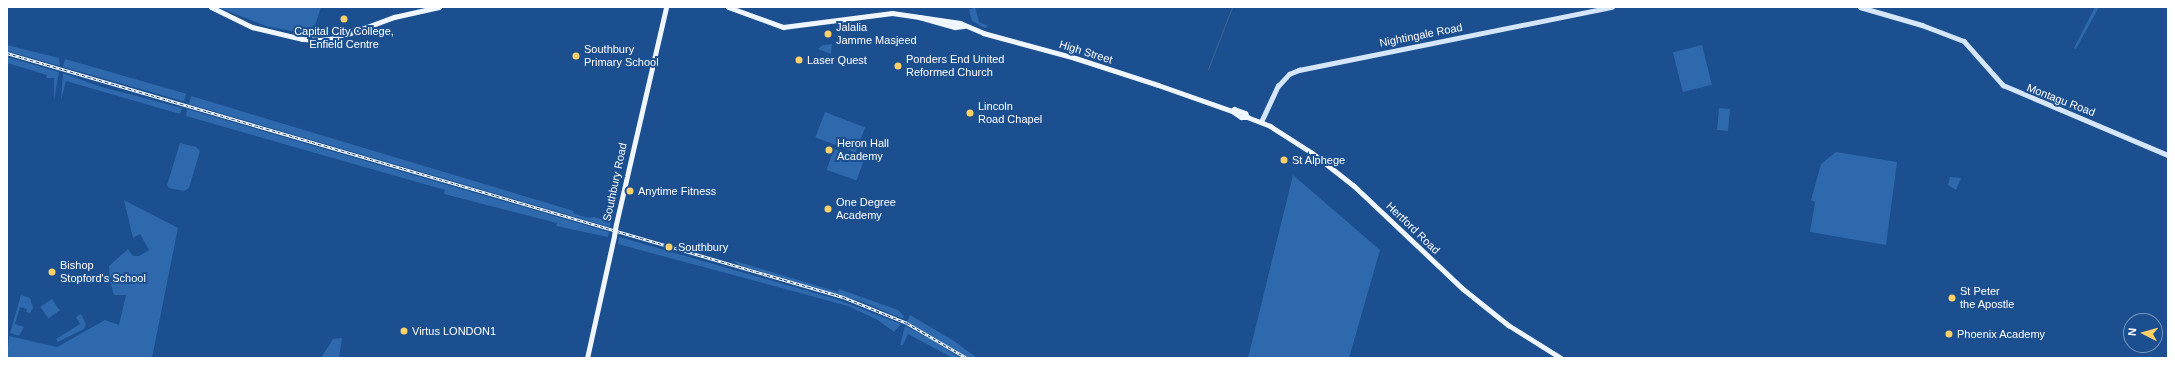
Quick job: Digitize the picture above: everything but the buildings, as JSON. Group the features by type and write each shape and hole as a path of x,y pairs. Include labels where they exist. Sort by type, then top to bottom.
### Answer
{"main road":[{"path":"211,7 252,27 302,40 337,38 394,17 439,7"},
{"name":"High Street","path":"728,7 783,27 892,13 919,17 964,26 1075,58 1200,99"},
{"name":"Nightingale Road","path":"1262,122 1278,86 1289,74 1299,70 1612,7"},
{"name":"Montagu Road","path":"1860,7 1922,25 1964,41 2003,85 2168,155"},
{"name":"Southbury Road","path":"587,358 664,8"},
{"name":"Hertford Road","path":"1200,99 1232,111 1242,112 1248,117 1262,122 1292,138 1336,171 1463,288 1508,325 1561,358"}],"shaded area":[{"path":"217,7 321,7 312,35 266,26"},
{"path":"975,7 979,22 988,26 985,28 972,21 969,10"},
{"path":"2095,7 2099,7 2076,49 2074,48"},
{"path":"832,44 831,54 818,49 823,45"},
{"path":"7,45 59,58 60,66 7,51"},
{"path":"1702,45 1712,85 1683,92 1673,52"},
{"path":"7,57 59,72 54,100 54,78 46,78 47,75 7,63"},
{"path":"65,59 186,94 184,101 63,67"},
{"path":"63,73 98,86 182,108 180,114 66,81 61,100"},
{"path":"191,96 574,211 573,213 587,218 594,217 607,221 619,186 610,227 189,104"},
{"path":"1719,108 1730,109 1728,131 1717,130"},
{"path":"187,109 609,232 608,237 556,226 557,223 444,194 445,190 186,116"},
{"path":"825,112 865,127 855,153 815,137"},
{"path":"180,143 196,147 200,151 189,188 184,191 169,188 167,185"},
{"path":"834,149 864,160 857,181 826,170"},
{"path":"1836,152 1897,162 1886,245 1810,232 1815,202 1811,200 1821,164"},
{"path":"1293,175 1380,250 1349,358 1248,358"},
{"path":"1950,177 1961,178 1956,190 1948,185"},
{"path":"124,200 178,228 152,358 7,358 9,336 57,347 105,320 119,325 126,295 114,295 110,281 109,266 128,249 133,256 139,256 149,250 140,234 133,238"},
{"path":"619,237 836,299 901,324 894,332 878,320 848,306 618,244"},
{"path":"732,260 838,292 839,289 898,310 904,316 908,306 903,319 863,302 739,265"},
{"path":"21,295 30,298 33,308 30,313 26,312 27,309 20,307 15,324 24,327 19,336 10,333"},
{"path":"52,299 60,311 48,318 40,307"},
{"path":"81,314 86,324 84,329 58,342 56,339 80,324 76,317"},
{"path":"910,315 954,341 977,358 969,358 907,322"},
{"path":"905,326 936,342 960,358 953,358 908,334 903,345 900,345"},
{"path":"342,338 339,358 321,358 333,339"}],"waterway":[{"path":"1208,69 1232,7"}],"railway":[{"path":"7,53 843,297 907,323 967,358"}],"place":[{"name":"Capital City College, Enfield Centre","path":"344,19"},
{"name":"Jalalia Jamme Masjeed","path":"828,34"},
{"name":"Southbury Primary School","path":"576,56"},
{"name":"Laser Quest","path":"799,60"},
{"name":"Ponders End United Reformed Church","path":"898,66"},
{"name":"Lincoln Road Chapel","path":"970,113"},
{"name":"Heron Hall Academy","path":"829,150"},
{"name":"St Alphege","path":"1284,160"},
{"name":"Anytime Fitness","path":"630,191"},
{"name":"One Degree Academy","path":"828,209"},
{"name":"Southbury","path":"669,247"},
{"name":"Bishop Stopford's School","path":"52,272"},
{"name":"St Peter the Apostle","path":"1952,298"},
{"name":"Virtus LONDON1","path":"404,331"},
{"name":"Phoenix Academy","path":"1949,334"}]}
